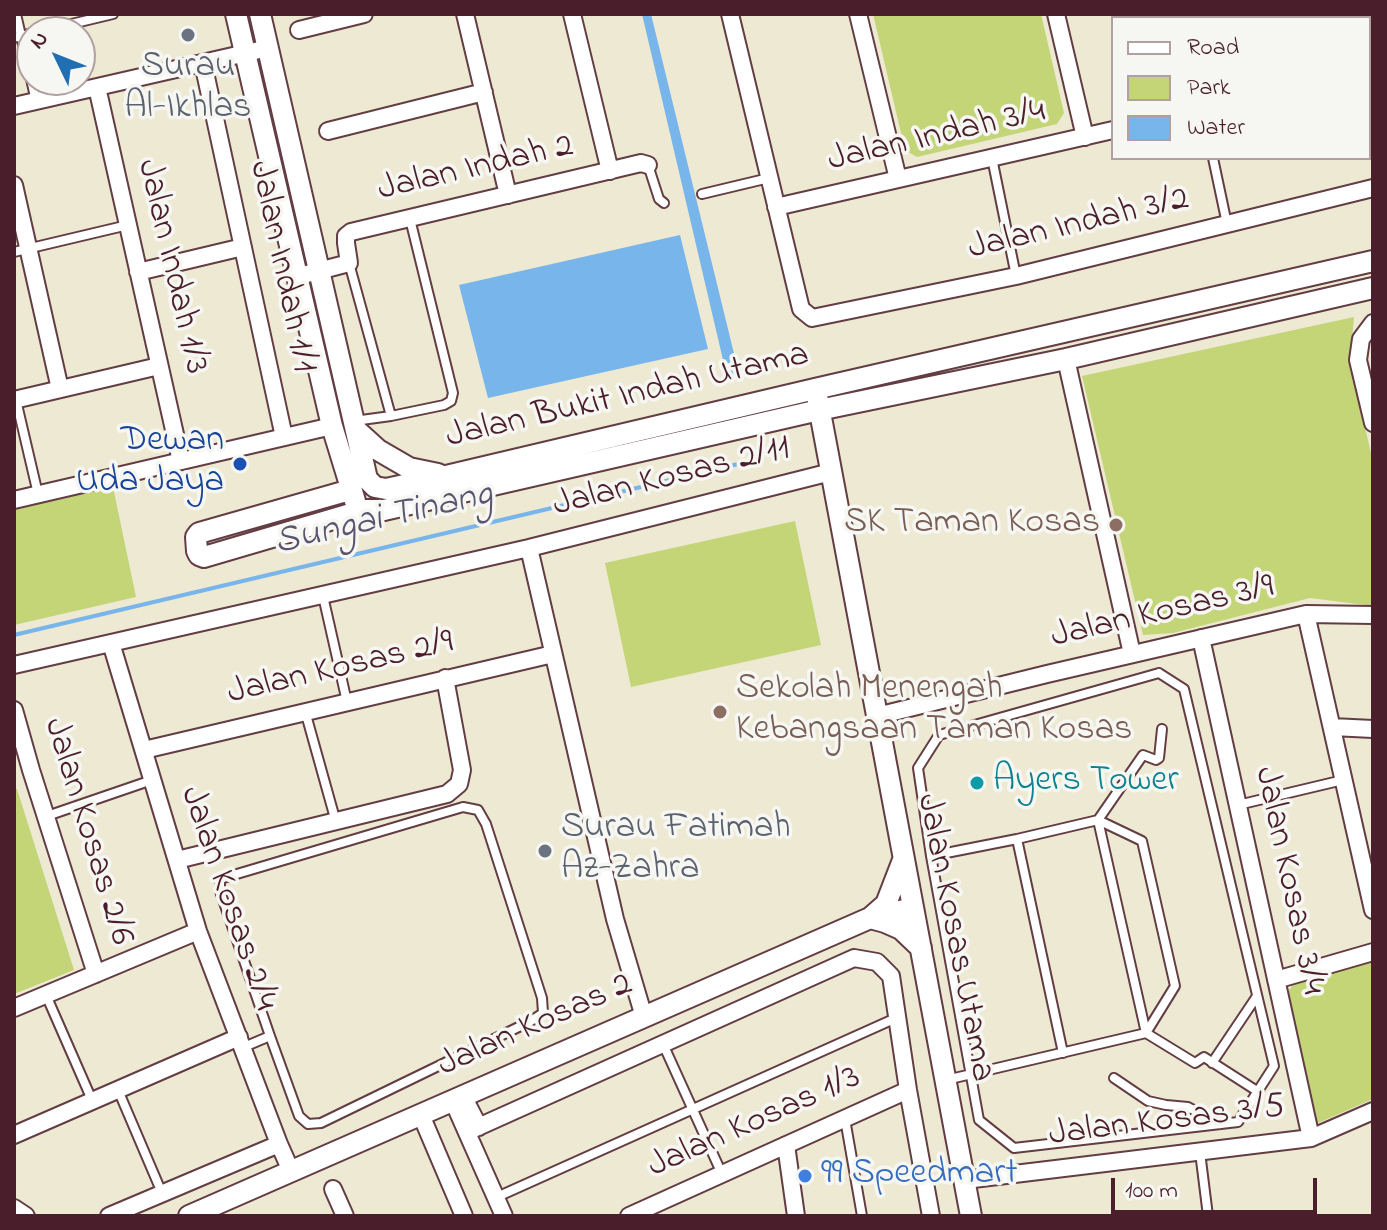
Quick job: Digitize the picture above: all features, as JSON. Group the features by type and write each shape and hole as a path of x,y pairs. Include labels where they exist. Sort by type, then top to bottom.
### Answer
{"street":[{"name":"Jalan Bukit Indah Utama","path":"236,14 308,273 355,426 367,479 375,487 386,489 446,476 1373,261"},
{"name":"Jalan Bukit Indah Utama","path":"260,14 308,273 332,426 350,490 364,510"},
{"path":"299,30 364,14"},
{"path":"465,14 508,195"},
{"path":"572,14 610,171"},
{"path":"730,14 776,207"},
{"path":"858,14 898,179"},
{"path":"1056,14 1085,137"},
{"path":"14,106 268,48"},
{"name":"Jalan Indah 1/1","path":"203,63 284,437"},
{"name":"Jalan Indah 1/3","path":"97,87 181,461"},
{"path":"328,131 484,92"},
{"name":"Jalan Indah 3/4","path":"776,207 1111,130"},
{"name":"Jalan Indah 2","path":"349,263 346,236 351,232 641,163 648,165"},
{"path":"14,185 21,250 60,389"},
{"name":"Jalan Indah 3/2","path":"776,207 801,309 812,318 1016,276 1373,188"},
{"path":"138,272 243,247"},
{"path":"308,273 349,263"},
{"name":"Jalan Bukit Indah Utama","path":"350,490 199,533 196,537 197,551 204,557 364,510 384,510 1373,288"},
{"path":"1373,323 1361,339 1358,360 1373,423"},
{"path":"1066,359 1132,654"},
{"path":"15,399 159,366"},
{"name":"Jalan Kosas Utama","path":"815,389 971,1216"},
{"path":"14,500 332,426"},
{"path":"355,426 378,450 409,468 446,476"},
{"name":"Jalan Kosas 2/11","path":"14,665 529,548 831,472"},
{"path":"529,548 615,919 644,1017"},
{"path":"1306,614 1373,910"},
{"name":"Jalan Kosas 3/9","path":"877,716 1306,614 1373,615"},
{"name":"Jalan Kosas 3/4","path":"1201,638 1311,1138"},
{"name":"Jalan Kosas 2/4","path":"111,643 198,931 291,1171"},
{"name":"Jalan Kosas 2/9","path":"144,750 553,654"},
{"path":"177,860 447,794 459,784 462,770 445,678"},
{"name":"Jalan Kosas 2/6","path":"14,710 96,974"},
{"path":"1332,727 1373,729"},
{"path":"14,774 31,770"},
{"path":"870,918 886,904 904,858"},
{"name":"Jalan Kosas 2","path":"189,1216 870,918 913,908"},
{"path":"870,918 901,929 921,948"},
{"path":"14,1008 198,931"},
{"path":"1276,980 1373,952"},
{"path":"473,1130 854,958 877,962 891,976 931,1216"},
{"path":"14,1135 241,1042"},
{"name":"Jalan Kosas 1/3","path":"629,1216 908,1090"},
{"path":"458,1098 504,1216"},
{"name":"Jalan Kosas 3/5","path":"965,1180 1311,1138 1373,1111"},
{"path":"421,1115 464,1216"},
{"path":"109,1216 279,1144"},
{"path":"786,1145 796,1216"},
{"path":"333,1189 345,1216"},
{"path":"14,1208 26,1216"}],"lane":[{"path":"35,96 36,101"},
{"path":"992,158 1016,276"},
{"path":"1213,160 1227,224"},
{"path":"648,165 659,199 664,203"},
{"path":"702,194 769,178"},
{"path":"355,426 451,401 453,393 410,219"},
{"path":"21,250 128,225"},
{"path":"349,263 391,416"},
{"path":"15,399 38,494"},
{"path":"323,596 347,702"},
{"path":"1159,673 1184,689 1257,996 1274,1066 1238,1122 1014,1148 979,1120 918,768 939,735 1159,673"},
{"path":"305,711 336,822"},
{"path":"1162,729 1159,758 1156,760 1143,755 1098,820 1146,1033 1195,1063 1204,1057 1257,1091"},
{"path":"47,816 152,780"},
{"path":"1238,805 1343,780"},
{"path":"463,807 478,810 486,824 542,998 543,1013 321,1123 308,1124 299,1116 270,1036 220,891 220,879 463,807"},
{"path":"931,856 1098,820 1142,841 1175,986 1146,1033 946,1080"},
{"path":"1017,839 1063,1053"},
{"path":"46,995 92,1101"},
{"path":"1212,1063 1257,996"},
{"path":"496,1198 898,1017"},
{"path":"241,1042 270,1036"},
{"path":"663,1044 722,1174"},
{"path":"1114,1078 1148,1101 1188,1107 1220,1124"},
{"path":"118,1090 162,1193"},
{"path":"845,1119 862,1216"},
{"path":"1200,1152 1208,1216"}],"green space":[{"path":"873,14 1041,14 1064,113 1057,124 917,157 905,150"},
{"path":"1354,317 1350,362 1373,462 1373,606 1310,598 1173,633 1143,635 1082,376"},
{"path":"113,487 136,597 14,625 14,509"},
{"path":"795,521 821,645 631,687 605,563"},
{"path":"14,789 17,789 74,970 14,994"},
{"path":"1373,959 1373,1099 1318,1123 1311,1112 1285,996 1294,983"}],"water":[{"path":"642,14 651,14 739,374 727,377"},
{"path":"680,235 708,349 488,398 459,285"}],"waterway":[{"name":"Sungai Tinang","path":"14,635 751,461 748,446"}],"place":[{"name":"Surau Al-Ikhlas","path":"188,35"},
{"name":"Dewan Uda Jaya","path":"240,464"},
{"name":"SK Taman Kosas","path":"1116,525"},
{"name":"Sekolah Menengah Kebangsaan Taman Kosas","path":"720,712"},
{"name":"Ayers Tower","path":"977,783"},
{"name":"Surau Fatimah Az-Zahra","path":"545,851"},
{"name":"99 Speedmart","path":"805,1176"}]}
